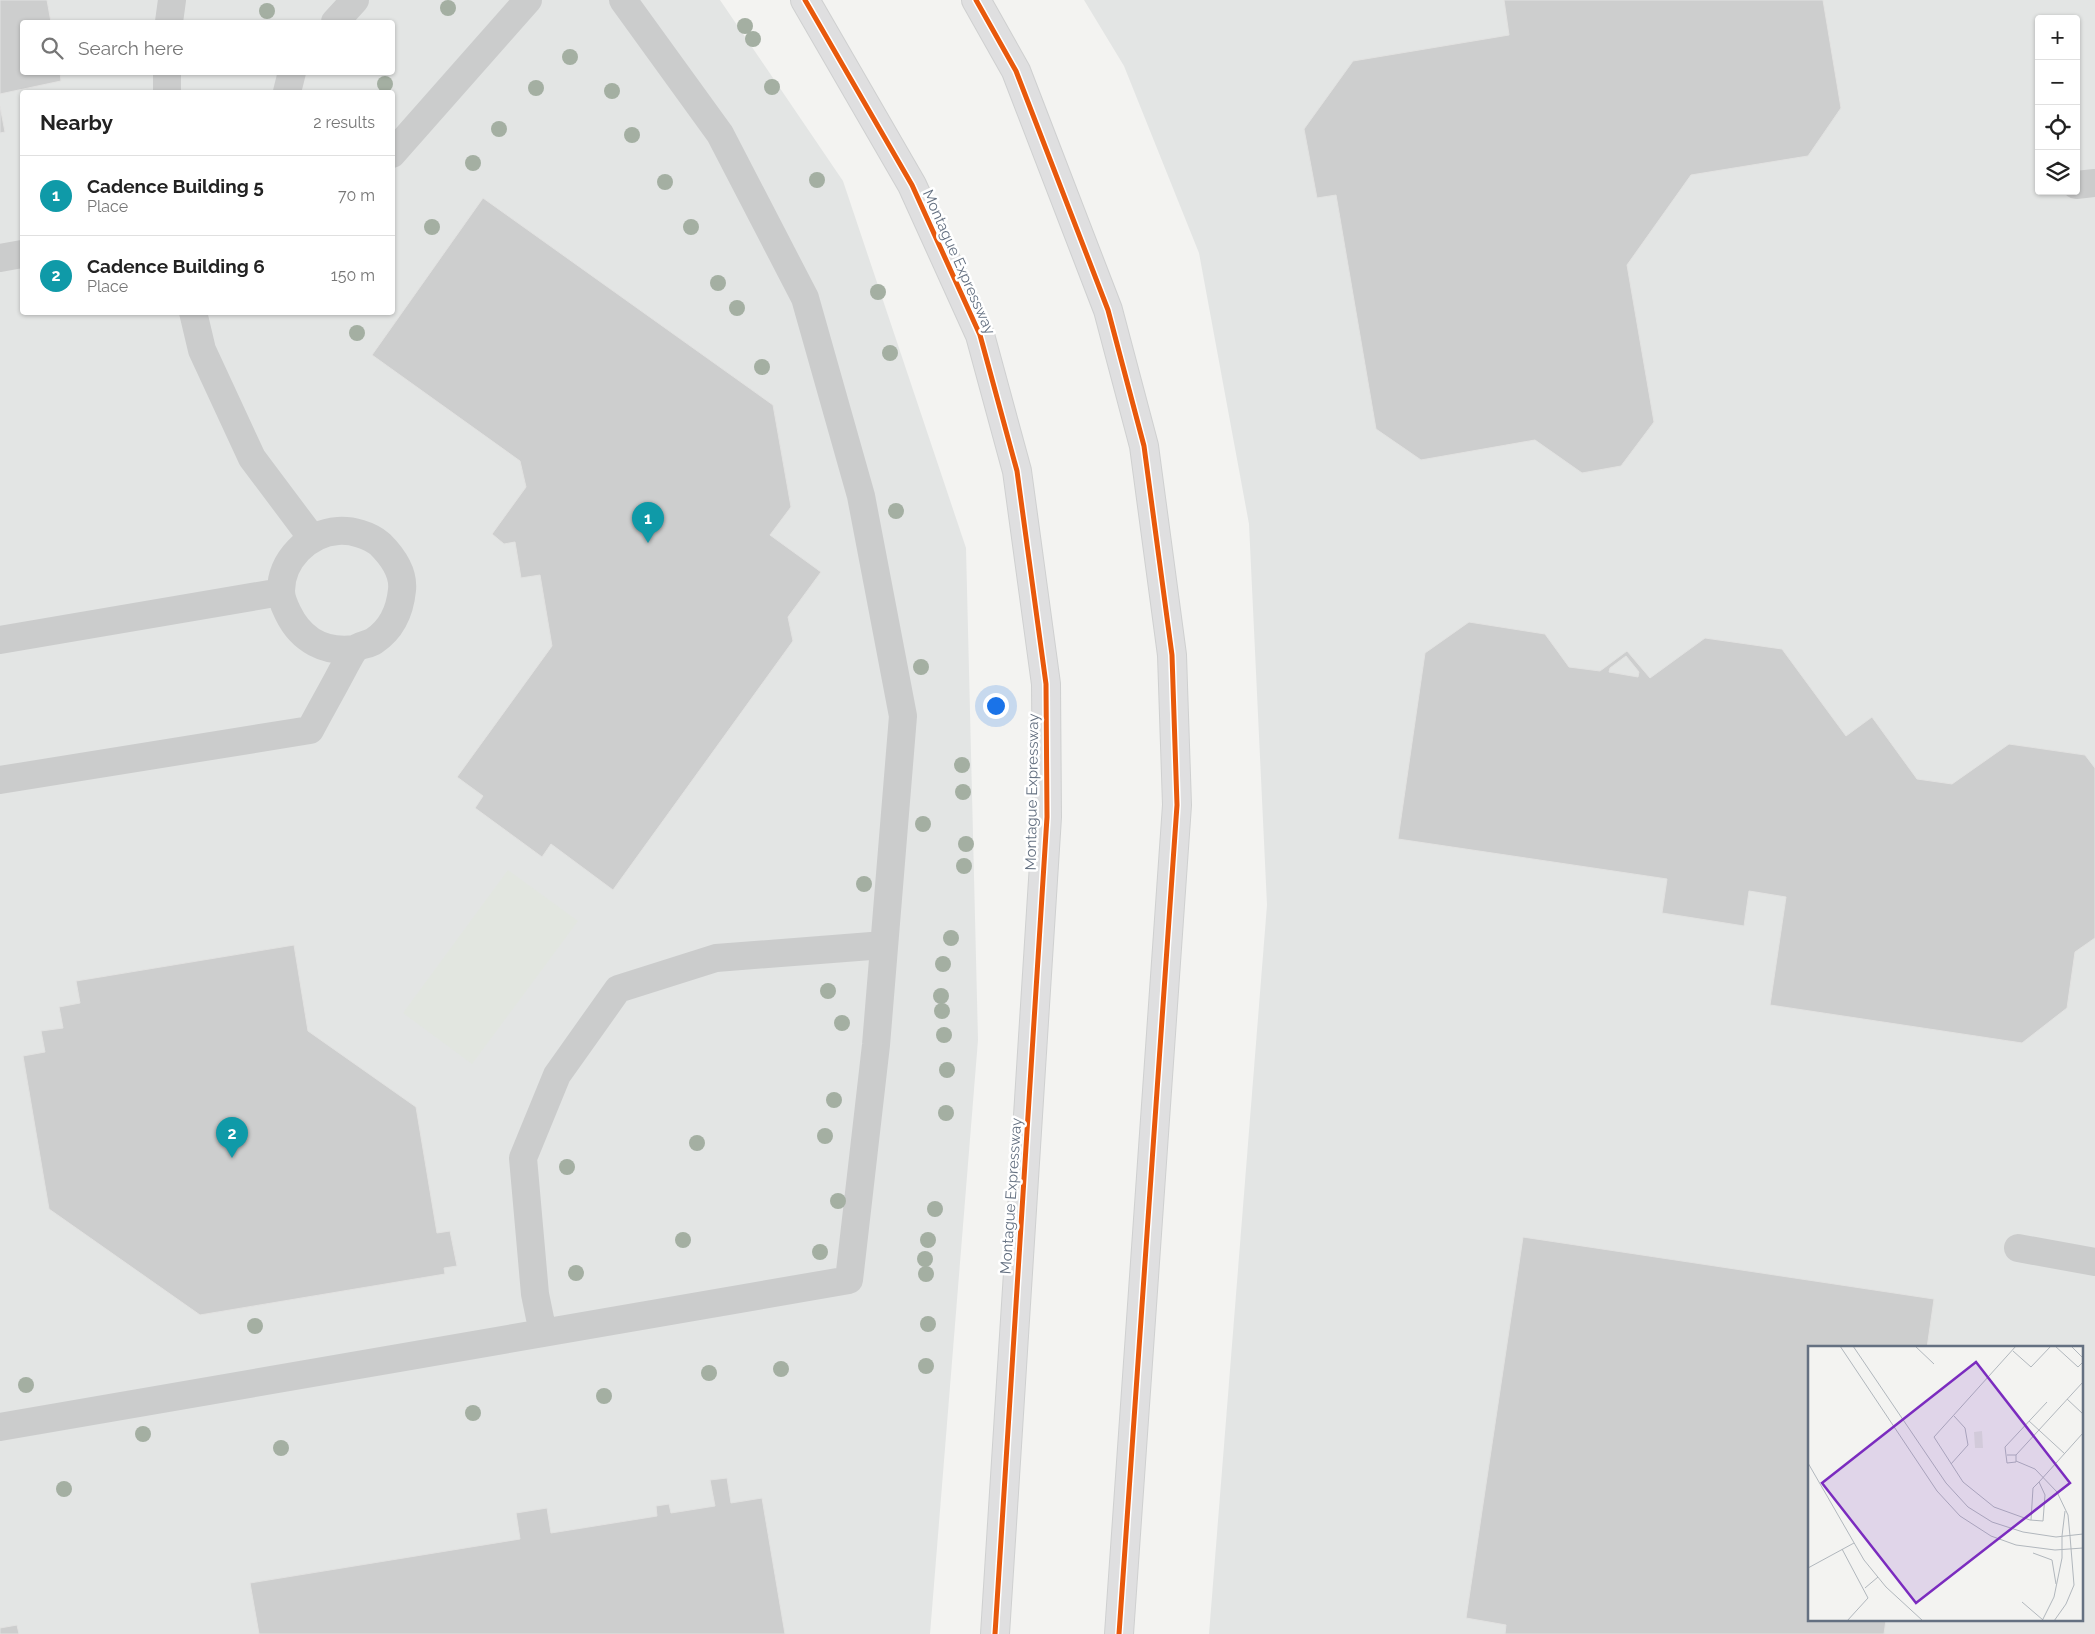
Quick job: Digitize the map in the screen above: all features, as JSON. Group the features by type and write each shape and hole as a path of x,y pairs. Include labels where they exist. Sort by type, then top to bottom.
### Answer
{"highway":[{"name":"Montague Expressway","path":"804,0 912,185 980,335 1017,471 1046,684 1048,817 995,1634"},
{"path":"976,0 1016,71 1108,310 1144,446 1172,655 1176,805 1119,1634"}],"lane":[{"path":"169,20 172,0"},
{"path":"337,20 355,0"},
{"path":"395,151 528,0"},
{"path":"0,1426 849,1280 875,1051 903,716 861,496 805,298 720,134 623,0"},
{"path":"167,90 168,75"},
{"path":"288,90 291,75"},
{"path":"2080,185 2095,183"},
{"path":"0,258 20,254"},
{"path":"194,315 202,350 252,458 312,538"},
{"path":"348,531 374,539 389,553 398,566 402,586 400,607 390,627 374,641 355,649 343,650 323,647 304,637 294,625 281,592 286,570 296,552 312,538 327,532 348,531"},
{"path":"0,640 281,592"},
{"path":"0,780 310,730 355,649"},
{"path":"543,1333 535,1294 523,1158 557,1076 618,989 716,958 884,945"},
{"path":"2018,1248 2095,1262"}],"shaded area":[{"path":"0,0 720,0 843,181 966,548 978,1040 930,1634 0,1634"},
{"path":"1084,0 2095,0 2095,1634 1209,1634 1267,905 1249,524 1199,253 1124,66"},
{"path":"508,870 578,921 472,1064 403,1013"}],"building":[{"path":"0,0 47,0 51,20 20,20 20,75 60,75 61,81 0,94"},
{"path":"1504,0 1823,0 1841,108 1808,156 1691,175 1627,265 1654,422 1621,466 1582,473 1535,440 1421,460 1376,429 1336,195 1317,198 1304,129 1353,61 1509,35"},
{"path":"0,106 5,132 0,133"},
{"path":"483,198 773,405 791,507 770,535 821,572 788,617 793,641 613,890 551,844 542,857 475,808 483,796 457,777 552,646 540,575 521,578 515,542 504,544 492,534 526,487 520,461 372,355"},
{"path":"1469,622 1545,634 1569,667 1600,671 1627,651 1650,678 1705,638 1782,649 1846,736 1872,717 1917,779 1952,784 2009,744 2085,755 2095,768 2095,938 2075,952 2067,1008 2022,1043 1770,1005 1786,897 1749,891 1744,926 1662,913 1667,879 1398,839 1425,653","holes":["1626,656 1639,672 1638,677 1609,672 1610,668"]},
{"path":"294,945 308,1031 416,1107 437,1233 450,1231 457,1266 444,1268 445,1274 200,1315 49,1209 23,1056 45,1052 41,1031 63,1028 59,1007 80,1003 76,981"},
{"path":"1523,1237 1934,1299 1927,1346 1808,1346 1808,1622 1886,1622 1884,1634 1505,1634 1506,1625 1466,1618"},
{"path":"727,1478 731,1503 762,1498 785,1634 259,1634 250,1583 520,1539 516,1513 547,1508 551,1533 657,1516 656,1506 669,1504 671,1513 715,1506 710,1480"},
{"path":"17,1625 19,1634 0,1634 0,1628"}],"cycle path":[{"path":"805,0 912,185 980,335 1017,471 1046,684 1047,817 995,1634"},
{"path":"976,0 1016,71 1108,310 1144,446 1172,655 1177,805 1119,1634"}],"place":[{"name":"Cadence Building 5","path":"648,543"},
{"name":"Cadence Building 6","path":"232,1158"}]}
